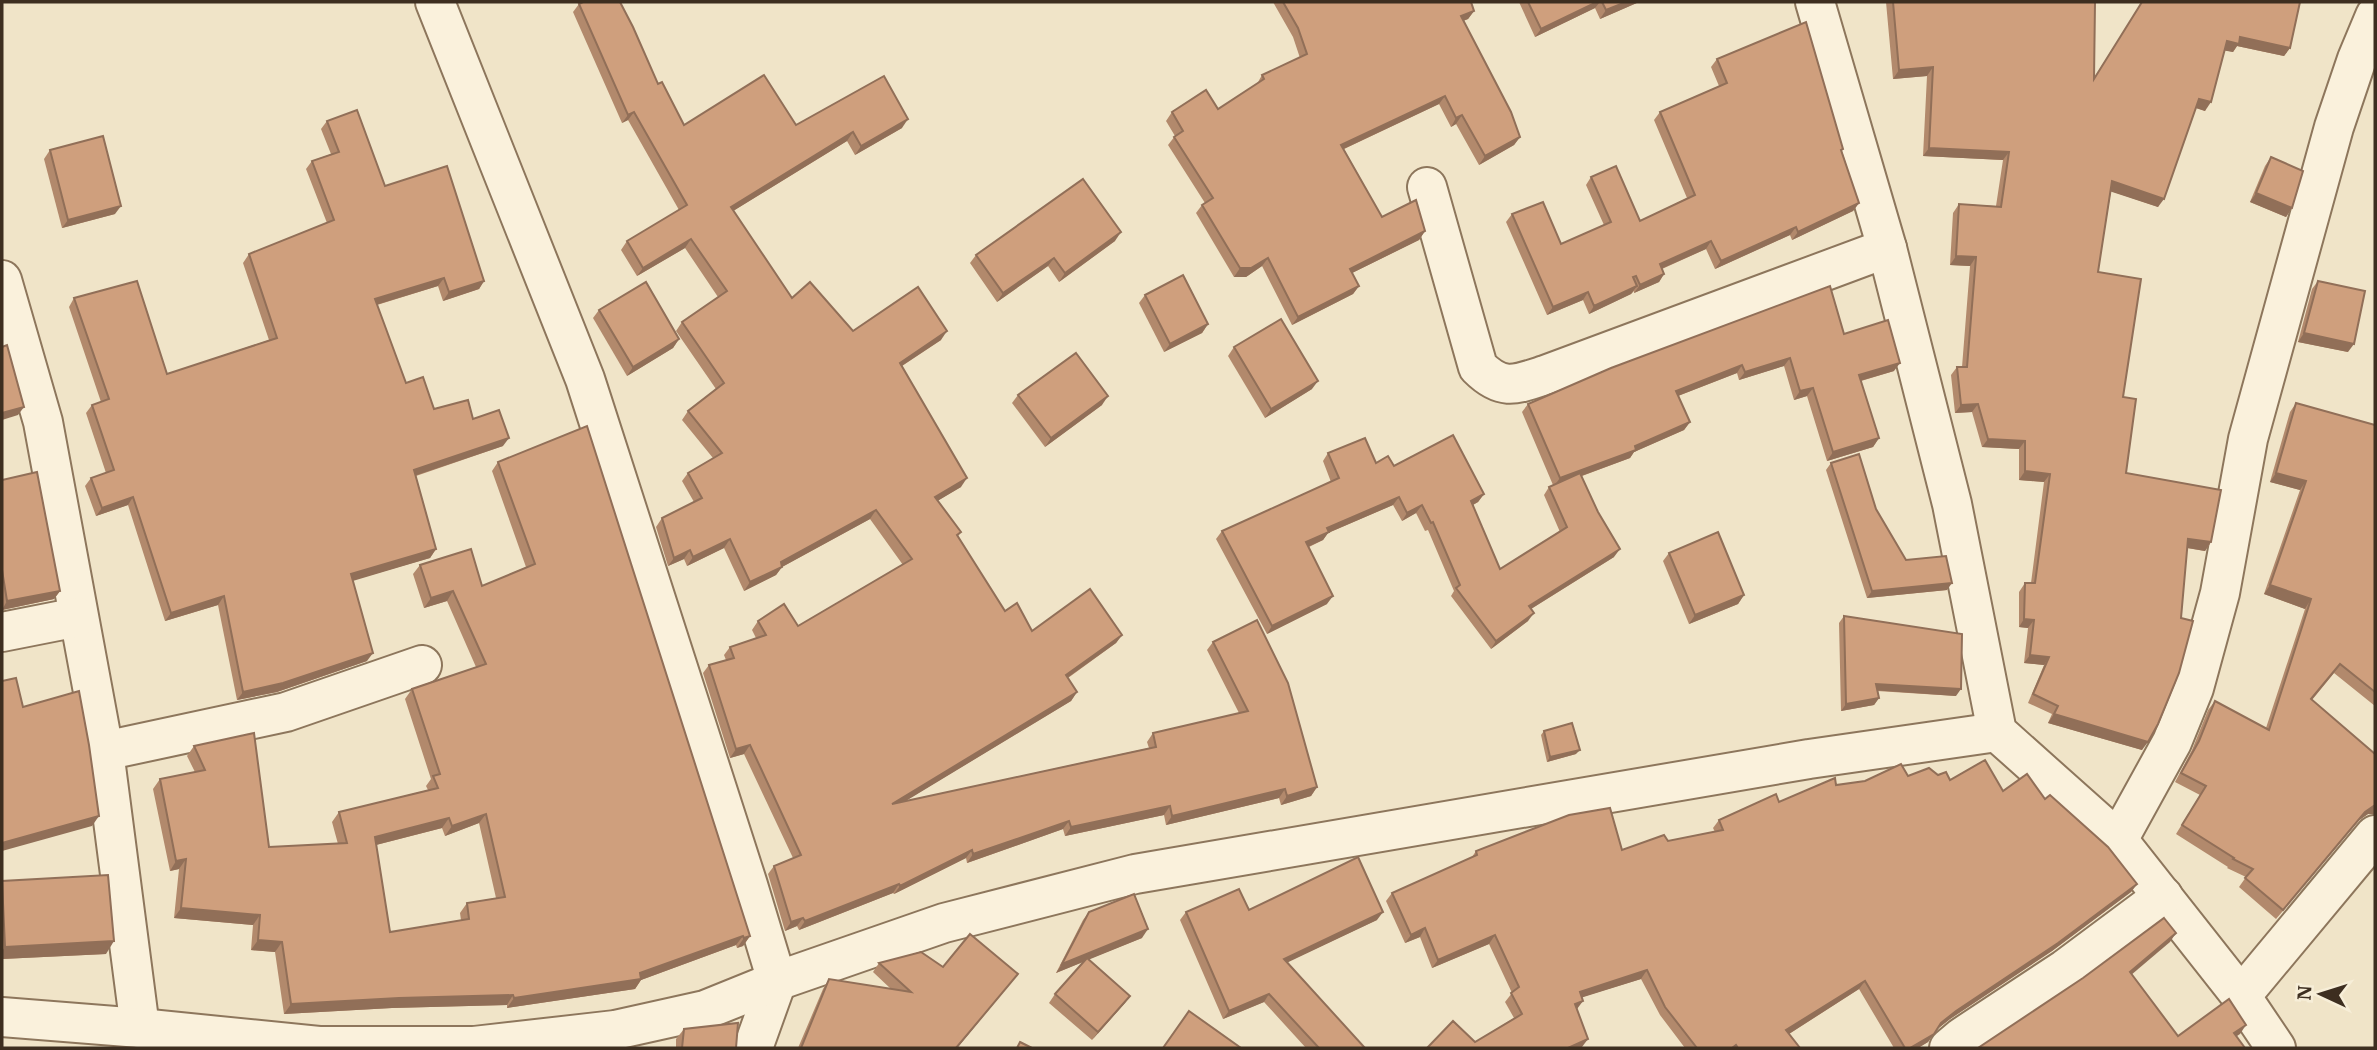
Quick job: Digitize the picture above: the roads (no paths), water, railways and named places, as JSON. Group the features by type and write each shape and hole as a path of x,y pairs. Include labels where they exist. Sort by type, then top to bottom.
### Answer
{"street":[{"path":"435,2 584,379 748,885 777,981 753,1048"},
{"path":"1815,2 1887,248 1952,504 1997,732 2118,840 2241,996 2276,1048"},
{"path":"2118,840 2172,742 2194,688 2220,593 2252,426 2334,127 2375,16"},
{"path":"1427,187 1478,367 1493,381 1517,384 1545,375 1887,248"},
{"path":"2,280 43,422 104,751 140,1028"},
{"path":"2,632 78,617"},
{"path":"104,751 286,712 422,666"},
{"path":"2,1017 318,1047 474,1046 615,1030 705,1010 777,981 944,923 1135,874 1809,759 1997,732"},
{"path":"2241,996 2375,835"},
{"path":"1950,1048 1962,1037 2075,962 2163,896"}]}
